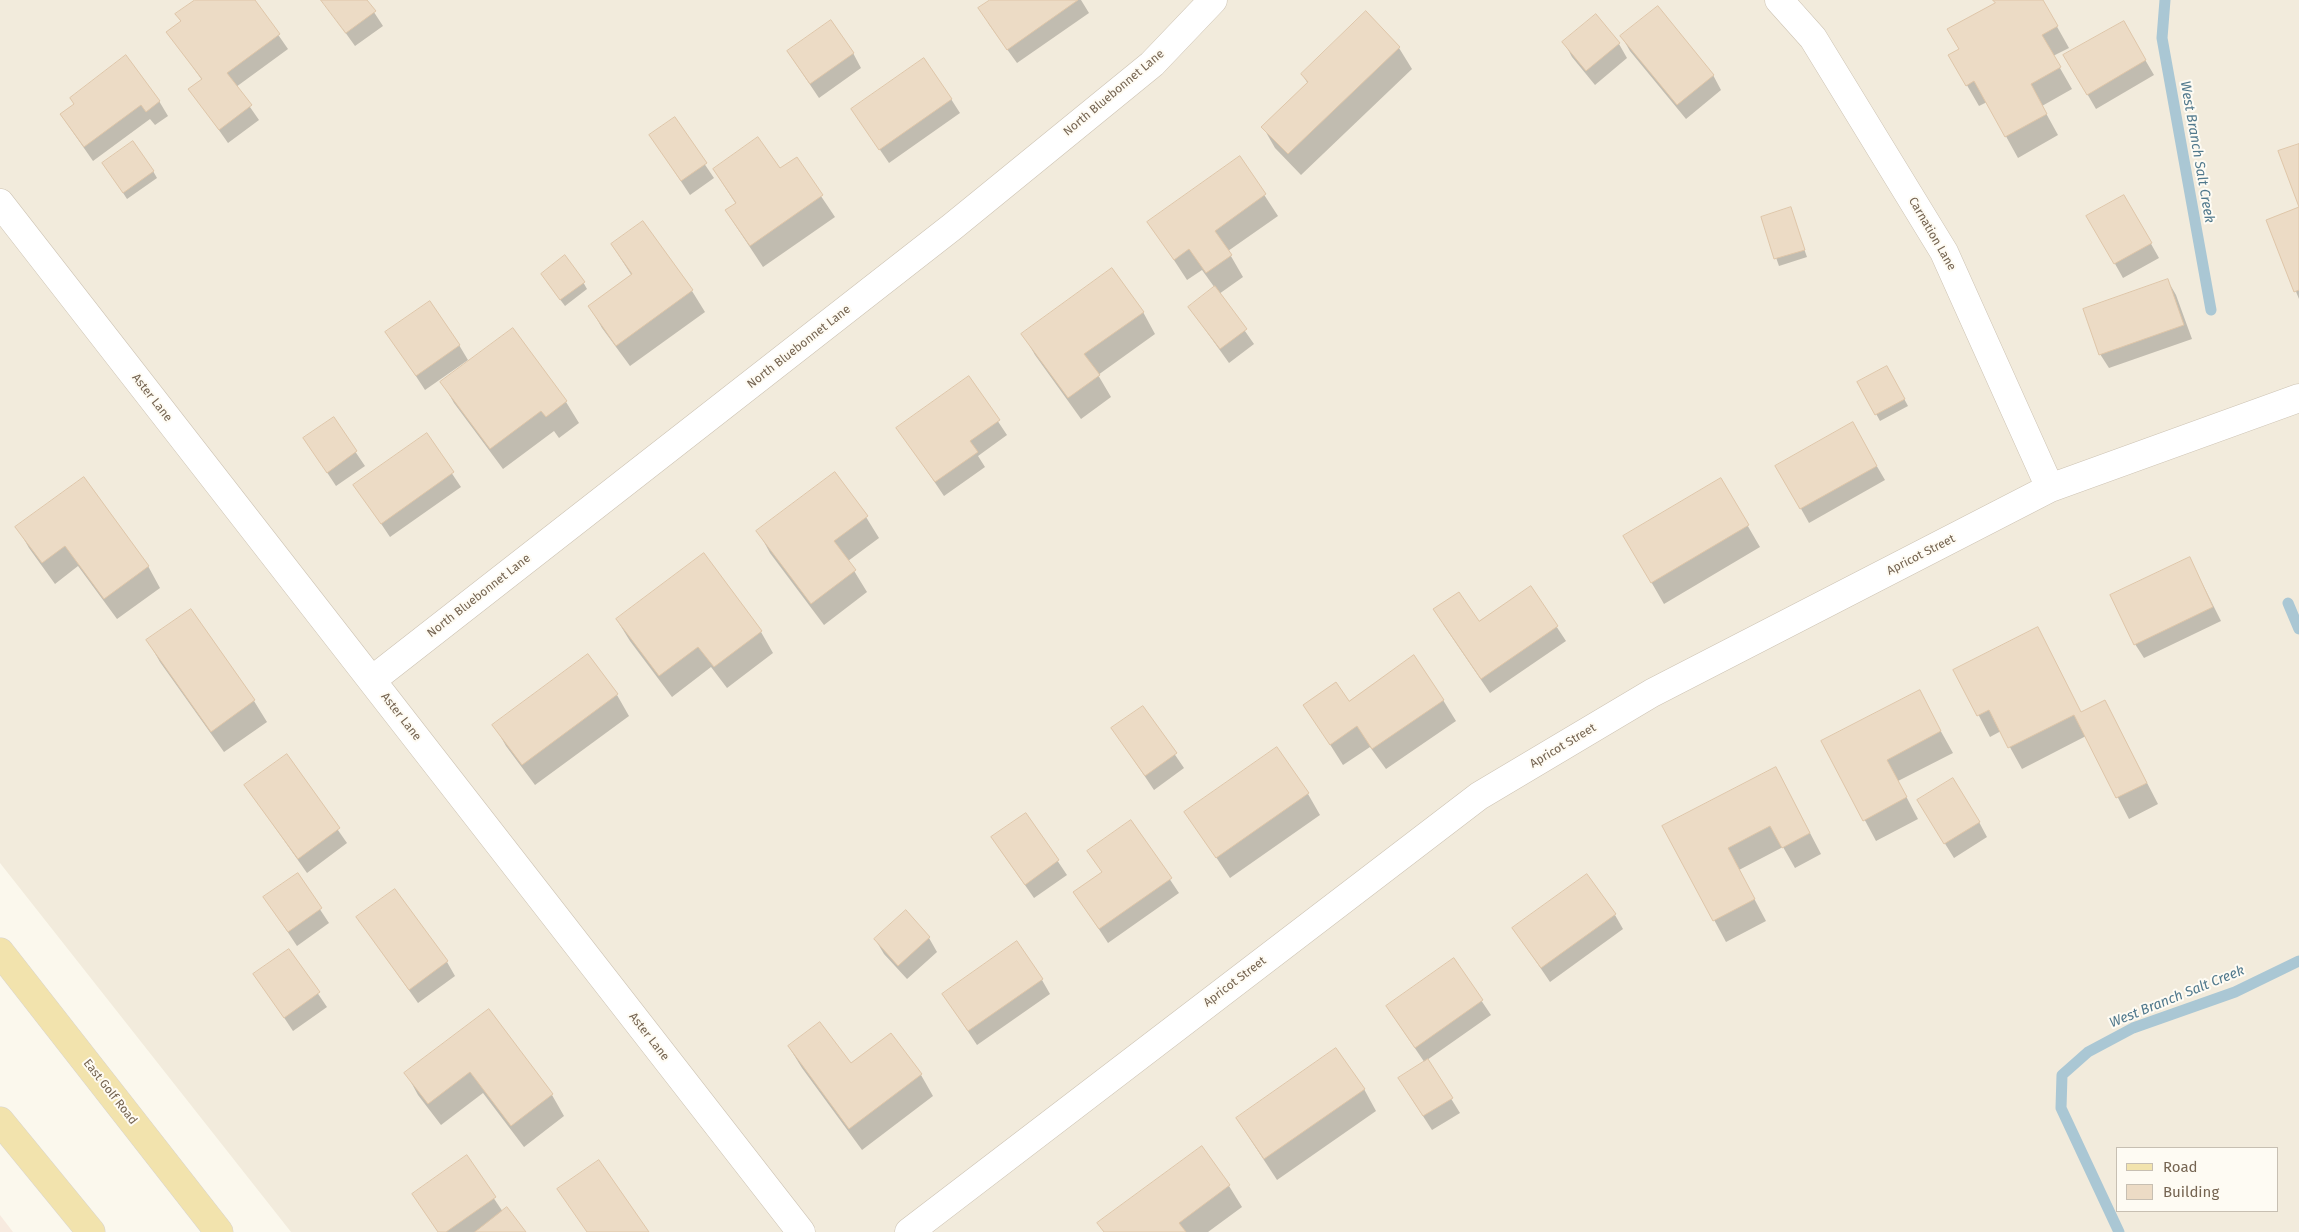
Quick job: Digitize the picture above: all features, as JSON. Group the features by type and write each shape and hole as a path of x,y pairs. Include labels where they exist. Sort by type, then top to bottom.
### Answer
{"main road":[{"name":"East Golf Road","path":"0,952 215,1230"},
{"path":"0,1121 91,1232"}],"street":[{"name":"North Bluebonnet Lane","path":"372,680 952,228 1152,64 1213,0"},
{"name":"Carnation Lane","path":"1779,0 1813,38 1944,252 2050,488"},
{"name":"Aster Lane","path":"0,203 801,1232"},
{"name":"Apricot Street","path":"909,1232 1479,796 1652,693 2050,488 2299,398"}],"shaded area":[{"path":"0,0 2299,0 2299,1232 291,1232 0,863"},
{"path":"0,1215 13,1232 0,1232"}],"building":[{"path":"195,0 255,0 280,34 227,73 252,105 219,130 188,89 202,79 166,32 181,21 175,14"},
{"path":"321,0 367,0 376,11 346,33"},
{"path":"990,0 1078,0 1007,50 978,8"},
{"path":"1993,0 2043,0 2058,26 2042,35 2061,67 2031,84 2047,114 2005,137 1974,81 1966,86 1948,55 1959,49 1947,29 1995,3"},
{"path":"1658,6 1714,75 1677,105 1620,36"},
{"path":"1366,11 1400,47 1288,154 1261,127 1308,82 1301,74"},
{"path":"1596,14 1620,43 1586,71 1562,42"},
{"path":"831,20 854,53 810,84 787,51"},
{"path":"2124,21 2146,60 2087,95 2063,55"},
{"path":"126,55 160,101 146,112 141,105 84,147 60,114 74,104 70,98"},
{"path":"924,58 952,99 879,150 851,109"},
{"path":"675,117 707,163 681,181 649,135"},
{"path":"758,137 780,168 797,157 823,195 750,246 725,210 736,203 713,169"},
{"path":"133,141 154,171 123,193 102,163"},
{"path":"2299,144 2299,207 2278,151"},
{"path":"1240,156 1266,194 1215,231 1232,255 1206,273 1189,249 1174,260 1147,222"},
{"path":"2124,195 2152,243 2114,264 2086,216"},
{"path":"1791,207 1805,250 1774,259 1761,217"},
{"path":"2299,207 2299,290 2294,292 2266,220"},
{"path":"643,221 693,290 616,346 588,306 632,274 611,244"},
{"path":"565,255 585,282 560,300 541,274"},
{"path":"1112,268 1144,312 1084,354 1100,375 1068,398 1021,334"},
{"path":"2168,279 2184,325 2099,355 2083,309"},
{"path":"1215,286 1247,329 1220,349 1188,307"},
{"path":"430,301 460,345 416,376 385,332"},
{"path":"513,328 567,401 546,417 541,411 490,449 440,382"},
{"path":"1887,366 1905,399 1875,415 1857,382"},
{"path":"969,376 1000,420 970,441 978,452 935,482 896,428"},
{"path":"334,417 357,451 327,473 303,438"},
{"path":"1853,422 1877,466 1800,509 1775,466"},
{"path":"427,433 454,472 381,524 353,485"},
{"path":"835,472 868,516 834,541 856,570 811,604 756,531"},
{"path":"84,477 149,566 104,599 65,546 42,563 15,527"},
{"path":"1721,478 1749,525 1651,583 1623,536"},
{"path":"704,553 762,631 714,667 698,647 659,676 616,619"},
{"path":"2190,557 2213,607 2134,645 2110,595"},
{"path":"1531,586 1558,626 1481,679 1433,609 1459,592 1479,621"},
{"path":"191,609 255,700 211,732 146,640"},
{"path":"2038,627 2081,712 2105,700 2147,783 2116,798 2074,715 2008,748 1989,710 1977,716 1953,670"},
{"path":"588,654 618,694 522,765 492,725"},
{"path":"1414,655 1444,700 1372,749 1357,726 1330,745 1303,705 1336,682 1349,701"},
{"path":"1920,690 1941,731 1887,760 1907,797 1863,821 1821,741"},
{"path":"1143,706 1177,753 1145,776 1111,728"},
{"path":"1277,747 1309,793 1216,858 1184,812"},
{"path":"287,754 340,828 298,859 244,785"},
{"path":"1776,767 1810,833 1782,848 1770,826 1728,848 1755,899 1713,921 1662,826"},
{"path":"1953,778 1980,822 1944,844 1917,800"},
{"path":"1026,813 1059,860 1025,885 991,837"},
{"path":"1131,820 1172,878 1099,929 1073,892 1102,872 1087,851"},
{"path":"298,873 322,908 288,932 263,897"},
{"path":"1587,874 1616,914 1541,968 1512,928"},
{"path":"395,889 448,961 409,990 356,917"},
{"path":"906,910 930,937 898,966 874,939"},
{"path":"1017,941 1043,979 968,1031 942,994"},
{"path":"289,949 320,992 284,1018 253,974"},
{"path":"1454,958 1483,1000 1415,1048 1386,1006"},
{"path":"489,1009 553,1094 511,1126 470,1072 428,1104 404,1073"},
{"path":"820,1022 851,1063 891,1033 922,1074 849,1129 788,1046"},
{"path":"1336,1048 1365,1089 1264,1159 1236,1118"},
{"path":"1428,1059 1453,1098 1423,1116 1398,1078"},
{"path":"1202,1146 1230,1185 1179,1223 1186,1232 1104,1232 1097,1223"},
{"path":"467,1155 496,1197 446,1232 438,1232 412,1194"},
{"path":"599,1160 649,1232 587,1232 557,1189"},
{"path":"507,1207 526,1232 475,1232"}],"waterway":[{"name":"West Branch Salt Creek","path":"2165,0 2162,38 2211,310"},
{"name":"West Branch Salt Creek","path":"2288,603 2299,629"},
{"name":"West Branch Salt Creek","path":"2119,1232 2061,1108 2062,1075 2088,1052 2133,1028 2235,992 2299,961"}]}
